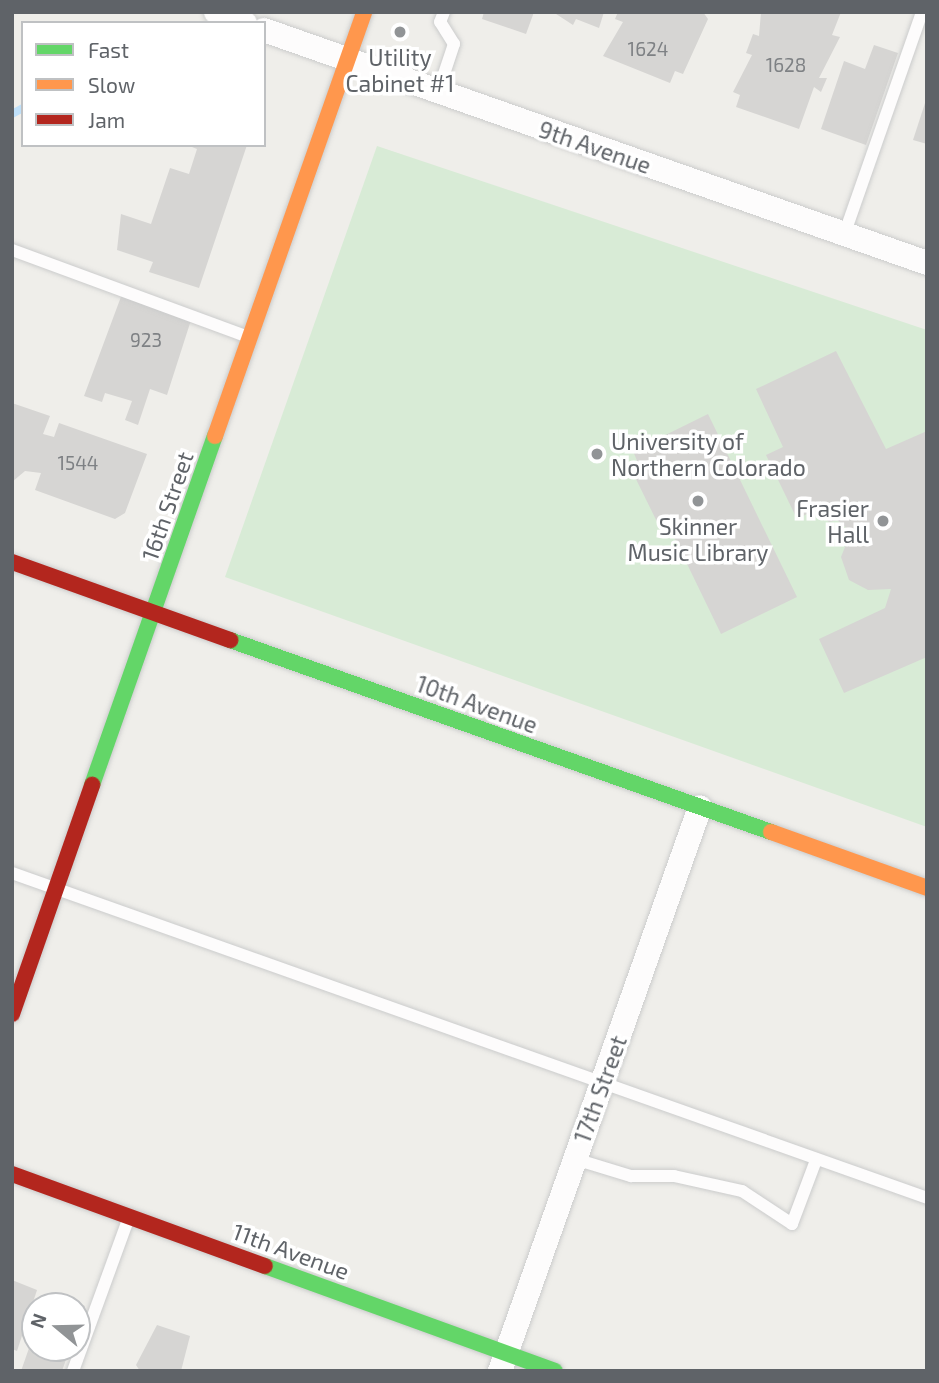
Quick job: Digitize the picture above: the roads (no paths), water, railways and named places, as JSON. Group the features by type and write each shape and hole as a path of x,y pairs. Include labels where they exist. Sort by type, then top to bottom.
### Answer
{"main road":[{"name":"16th Street","path":"12,1014 364,12"},
{"name":"10th Avenue","path":"12,562 927,888"},
{"name":"11th Avenue","path":"12,1174 503,1362 555,1371"}],"street":[{"path":"216,12 240,21"},
{"name":"9th Avenue","path":"266,31 843,236 927,263"},
{"name":"17th Street","path":"503,1362 700,807"}],"lane":[{"path":"438,92 454,44 440,22 444,12"},
{"path":"843,236 922,12"},
{"path":"12,250 250,338"},
{"path":"12,873 927,1198"},
{"path":"575,1159 631,1176 674,1176 742,1191 792,1224 817,1160"},
{"path":"73,1371 129,1217"}],"waterway":[{"path":"12,114 21,109"}],"place":[{"name":"Utility Cabinet #1","path":"400,32"},
{"name":"University of Northern Colorado","path":"597,454"},
{"name":"Skinner Music Library","path":"698,501"},
{"name":"Frasier Hall","path":"883,521"}]}
